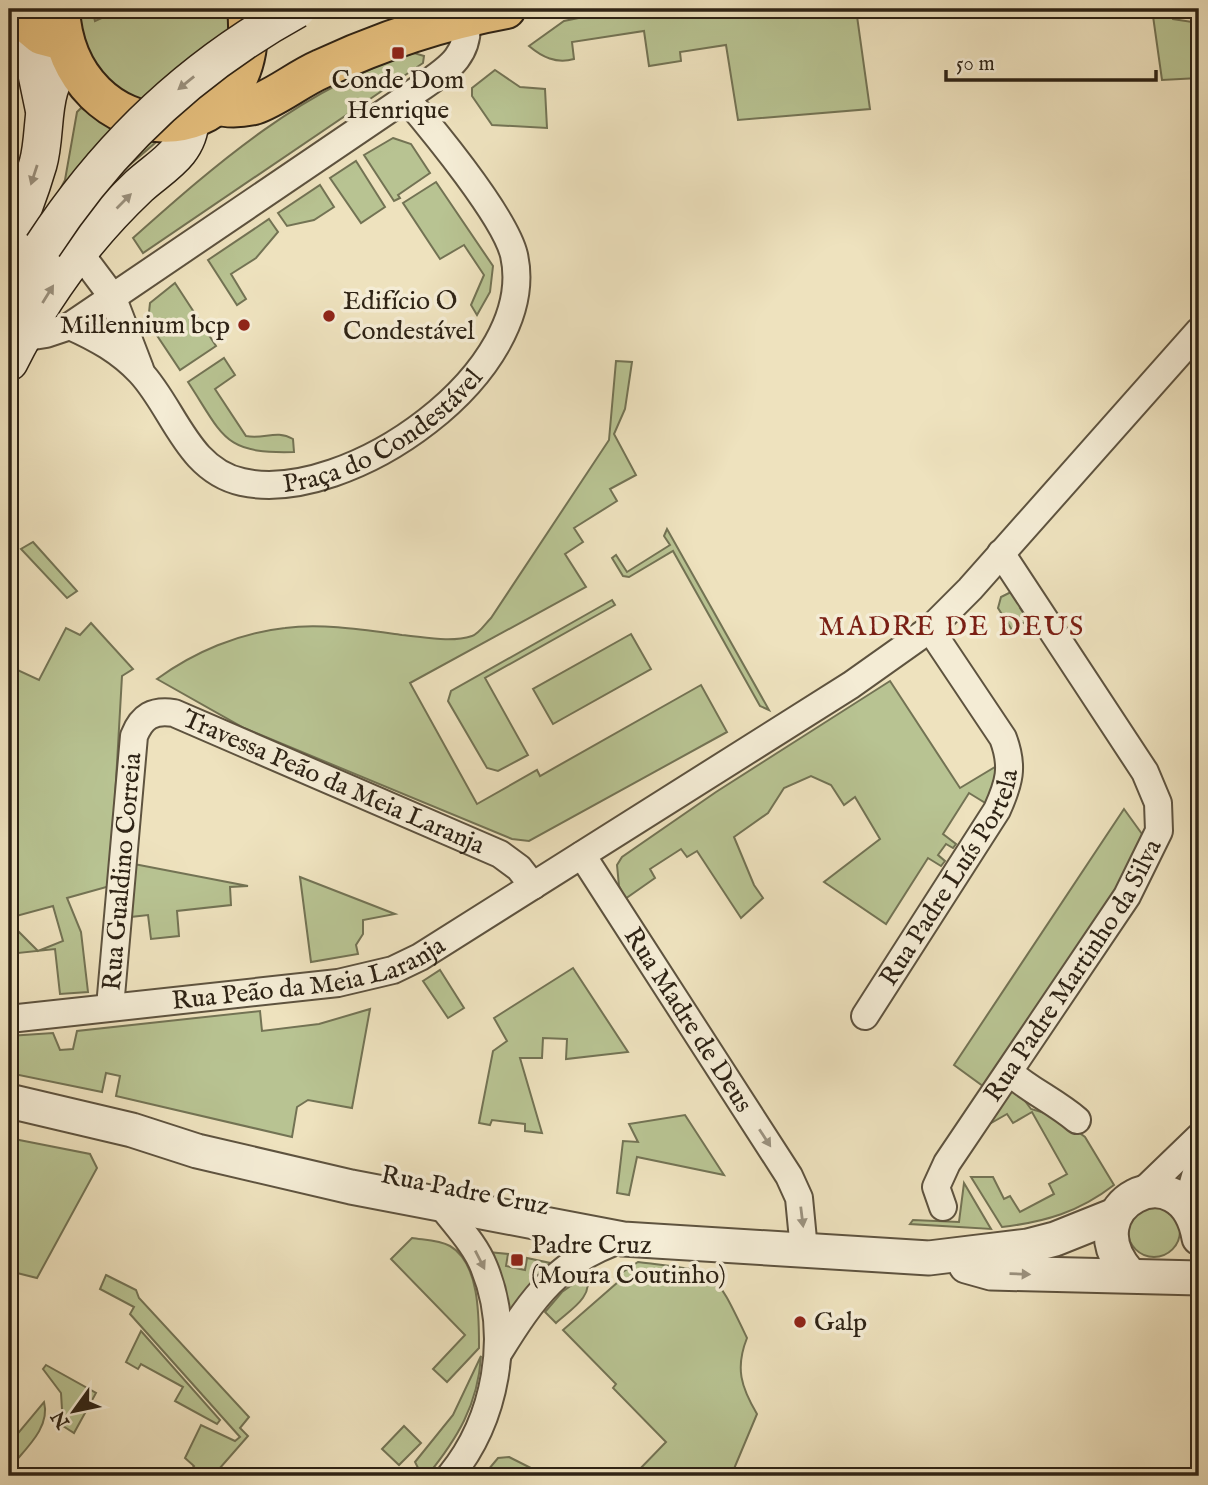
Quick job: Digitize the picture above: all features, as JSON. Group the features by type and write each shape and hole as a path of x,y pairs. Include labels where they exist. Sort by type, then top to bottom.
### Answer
{"main road":[{"path":"10,9 41,36 65,36"},
{"path":"10,9 33,55 44,108"},
{"path":"266,9 265,64 271,69 422,9"},
{"path":"26,243 95,175 148,116 244,26 297,9"},
{"path":"65,36 89,87 120,111 149,123 194,127 256,104 362,50 425,26 506,9"},
{"path":"13,335 115,210 194,127 241,72 249,28 244,26"},
{"path":"13,335 26,243 22,213 39,162 44,108 58,71 65,36"},
{"path":"194,127 241,107 256,104"}],"street":[{"path":"13,335 46,334 70,326 406,98 456,61 467,46 466,16"},
{"name":"Praça do Condestável","path":"79,252 112,296 142,374 186,441 204,463 225,477 261,484 293,483 349,469 390,449 451,402 496,341 512,306 516,279 513,254 502,229 465,174 406,98"},
{"name":"Praça do Condestável","path":"70,326 120,354 142,374"},
{"name":"Rua Peão da Meia Laranja","path":"9,1019 338,983 374,976 420,957 851,685 930,629 1002,553 1199,331"},
{"name":"Rua Padre Martinho da Silva","path":"943,1206 936,1187 947,1163 1127,896 1159,831 1160,816 1154,789 1145,772 1002,553"},
{"name":"Rua Padre Luís Portela","path":"865,1016 998,810 1010,779 1010,758 1003,738 930,629"},
{"name":"Travessa Peão da Meia Laranja","path":"134,736 140,723 149,715 159,711 174,713 500,854 519,868 533,886"},
{"name":"Rua Gualdino Correia","path":"110,1007 134,736"},
{"name":"Rua Madre de Deus","path":"582,855 794,1185 799,1198 804,1250"},
{"path":"1009,1072 1029,1090 1062,1107 1077,1120"},
{"name":"Rua Padre Cruz","path":"9,1101 132,1130 254,1165 441,1205 623,1239 732,1244"},
{"name":"Rua Padre Cruz","path":"132,1130 200,1138 732,1244"},
{"path":"1129,1273 1117,1261 1112,1247 1111,1231 1115,1215 1122,1204 1142,1192 1199,1137"},
{"path":"1195,1224 1190,1194 1199,1162"},
{"path":"1142,1192 1160,1190 1177,1197 1195,1224"},
{"path":"441,1205 471,1243 484,1266 493,1295 499,1352"},
{"path":"929,1258 1028,1246 1115,1215"},
{"path":"450,1476 469,1451 480,1429 499,1352 533,1300 555,1275 603,1245 623,1239"},
{"path":"732,1244 929,1258 991,1273 1098,1277 1129,1273 1183,1277 1183,1267 1199,1244"}],"green space":[{"path":"77,9 105,9 102,13 93,13 95,21 104,17 109,9 228,9 231,32 181,106 125,97 91,63"},
{"path":"622,9 856,9 870,109 738,120 726,45 680,52 681,61 649,66 644,31 572,42 574,59 561,61 529,46 564,21"},
{"path":"1152,9 1169,9 1173,19 1199,23 1199,78 1162,80"},
{"path":"414,53 424,56 423,63 143,253 133,238 264,130 336,85 374,67"},
{"path":"495,70 520,87 545,89 547,128 492,125 472,96 472,88"},
{"path":"9,75 17,138 9,199"},
{"path":"81,108 120,132 152,139 155,143 118,175 41,226 65,180 77,112"},
{"path":"393,138 411,144 430,173 398,195 400,198 394,201 364,155"},
{"path":"356,161 385,207 361,223 330,178"},
{"path":"436,182 493,266 490,292 477,315 471,305 484,275 464,245 440,259 403,203"},
{"path":"320,185 334,207 314,220 287,226 278,213"},
{"path":"269,219 278,232 256,258 231,274 246,299 237,305 208,260"},
{"path":"175,283 216,346 180,370 148,322 150,303"},
{"path":"224,358 235,375 215,389 246,436 287,436 293,439 294,452 253,450 239,445 219,429 188,382"},
{"path":"616,361 632,362 625,409 614,434 636,475 610,489 617,501 574,528 583,542 565,554 586,587 410,683 477,804 537,770 540,776 701,685 727,732 529,841 512,839 244,728 157,679 186,660 218,645 251,634 285,628 329,627 446,639 464,638 477,633 491,618 609,440"},
{"path":"667,529 769,710 760,706 673,551 629,577 623,576 612,558 616,555 627,572 670,545 664,536"},
{"path":"33,542 77,591 67,598 21,549"},
{"path":"1013,591 1028,603 1020,608 1028,620 1012,630 998,608 1001,597"},
{"path":"612,600 615,605 485,678 528,755 498,771 487,768 448,701 451,691"},
{"path":"91,623 133,669 122,676 110,886 67,898 81,932 88,992 60,994 55,949 39,951 63,941 53,906 9,918 9,666 39,680 66,628 80,635"},
{"path":"631,634 651,669 553,724 533,689"},
{"path":"890,681 960,788 1000,764 987,804 969,793 943,834 956,844 953,848 946,844 938,855 945,861 941,866 928,858 886,924 824,882 880,839 855,797 844,805 831,785 811,776 784,788 768,813 734,837 754,885 763,898 741,918 697,851 687,857 681,849 650,869 655,878 625,899 619,886 617,865 622,857 716,792"},
{"path":"1124,809 1142,834 1140,850 1134,863 987,1089 954,1065"},
{"path":"134,864 248,886 230,887 231,905 177,911 179,936 151,939 148,915 130,917"},
{"path":"300,877 395,914 363,920 363,934 356,945 358,954 311,962"},
{"path":"9,922 38,951 9,954"},
{"path":"573,968 628,1052 566,1059 567,1039 543,1038 542,1058 520,1058 542,1133 525,1131 525,1124 492,1120 490,1125 479,1123 493,1051 507,1041 494,1018"},
{"path":"440,970 464,1008 448,1018 423,981"},
{"path":"370,1009 352,1108 308,1100 297,1107 292,1137 116,1096 120,1076 106,1073 102,1092 9,1073 9,1036 53,1033 60,1050 73,1049 77,1031 260,1011 262,1031 319,1024"},
{"path":"1014,1086 1031,1109 1058,1117 1085,1137 1114,1185 1075,1209 1033,1222 1002,1227 971,1177 993,1177 1004,1199 1010,1196 1020,1212 1054,1194 1049,1184 1067,1174 1032,1112 1013,1123 1007,1114 986,1126"},
{"path":"685,1115 724,1175 637,1157 629,1195 617,1193 623,1141 638,1142 629,1124"},
{"path":"9,1138 90,1154 97,1168 37,1278 9,1271"},
{"path":"964,1183 991,1229 910,1224 913,1220 959,1222"},
{"path":"1154,1205 1164,1207 1172,1213 1178,1221 1178,1241 1172,1249 1164,1255 1154,1257 1144,1255 1136,1249 1130,1241 1128,1231 1130,1221 1136,1213 1144,1207"},
{"path":"412,1238 436,1241 450,1246 460,1254 467,1265 476,1292 479,1348 447,1382 433,1369 465,1335 391,1259"},
{"path":"488,1252 508,1254 506,1266 525,1270 527,1258 555,1264 506,1327"},
{"path":"638,1262 683,1268 709,1276 726,1297 747,1338 741,1359 741,1377 757,1414 731,1476 637,1476 635,1474 666,1442 613,1388 616,1384 563,1330 618,1282 615,1277"},
{"path":"106,1275 136,1290 139,1298 249,1417 240,1428 248,1436 213,1476 186,1476 194,1466 185,1458 201,1425 235,1441 240,1437 130,1314 134,1307 100,1289"},
{"path":"586,1275 588,1283 584,1296 556,1323 545,1312 562,1292"},
{"path":"141,1331 220,1420 217,1424 175,1401 183,1387 141,1364 138,1369 126,1362"},
{"path":"481,1356 471,1406 438,1462 427,1476 422,1476 415,1462 453,1415"},
{"path":"46,1365 96,1393 74,1433 63,1426 61,1393 43,1369"},
{"path":"44,1402 44,1421 40,1430 9,1469 9,1444"},
{"path":"404,1426 421,1443 399,1465 382,1449"},
{"path":"509,1457 531,1468 536,1476 483,1476 498,1458"}],"place":[{"name":"Conde Dom Henrique","path":"398,53"},
{"name":"Edifício O Condestável","path":"329,316"},
{"name":"Millennium bcp","path":"244,325"},
{"name":"Padre Cruz (Moura Coutinho)","path":"517,1260"},
{"name":"Galp","path":"800,1322"}],"district":[{"name":"MADRE DE DEUS","path":"952,627"}]}
